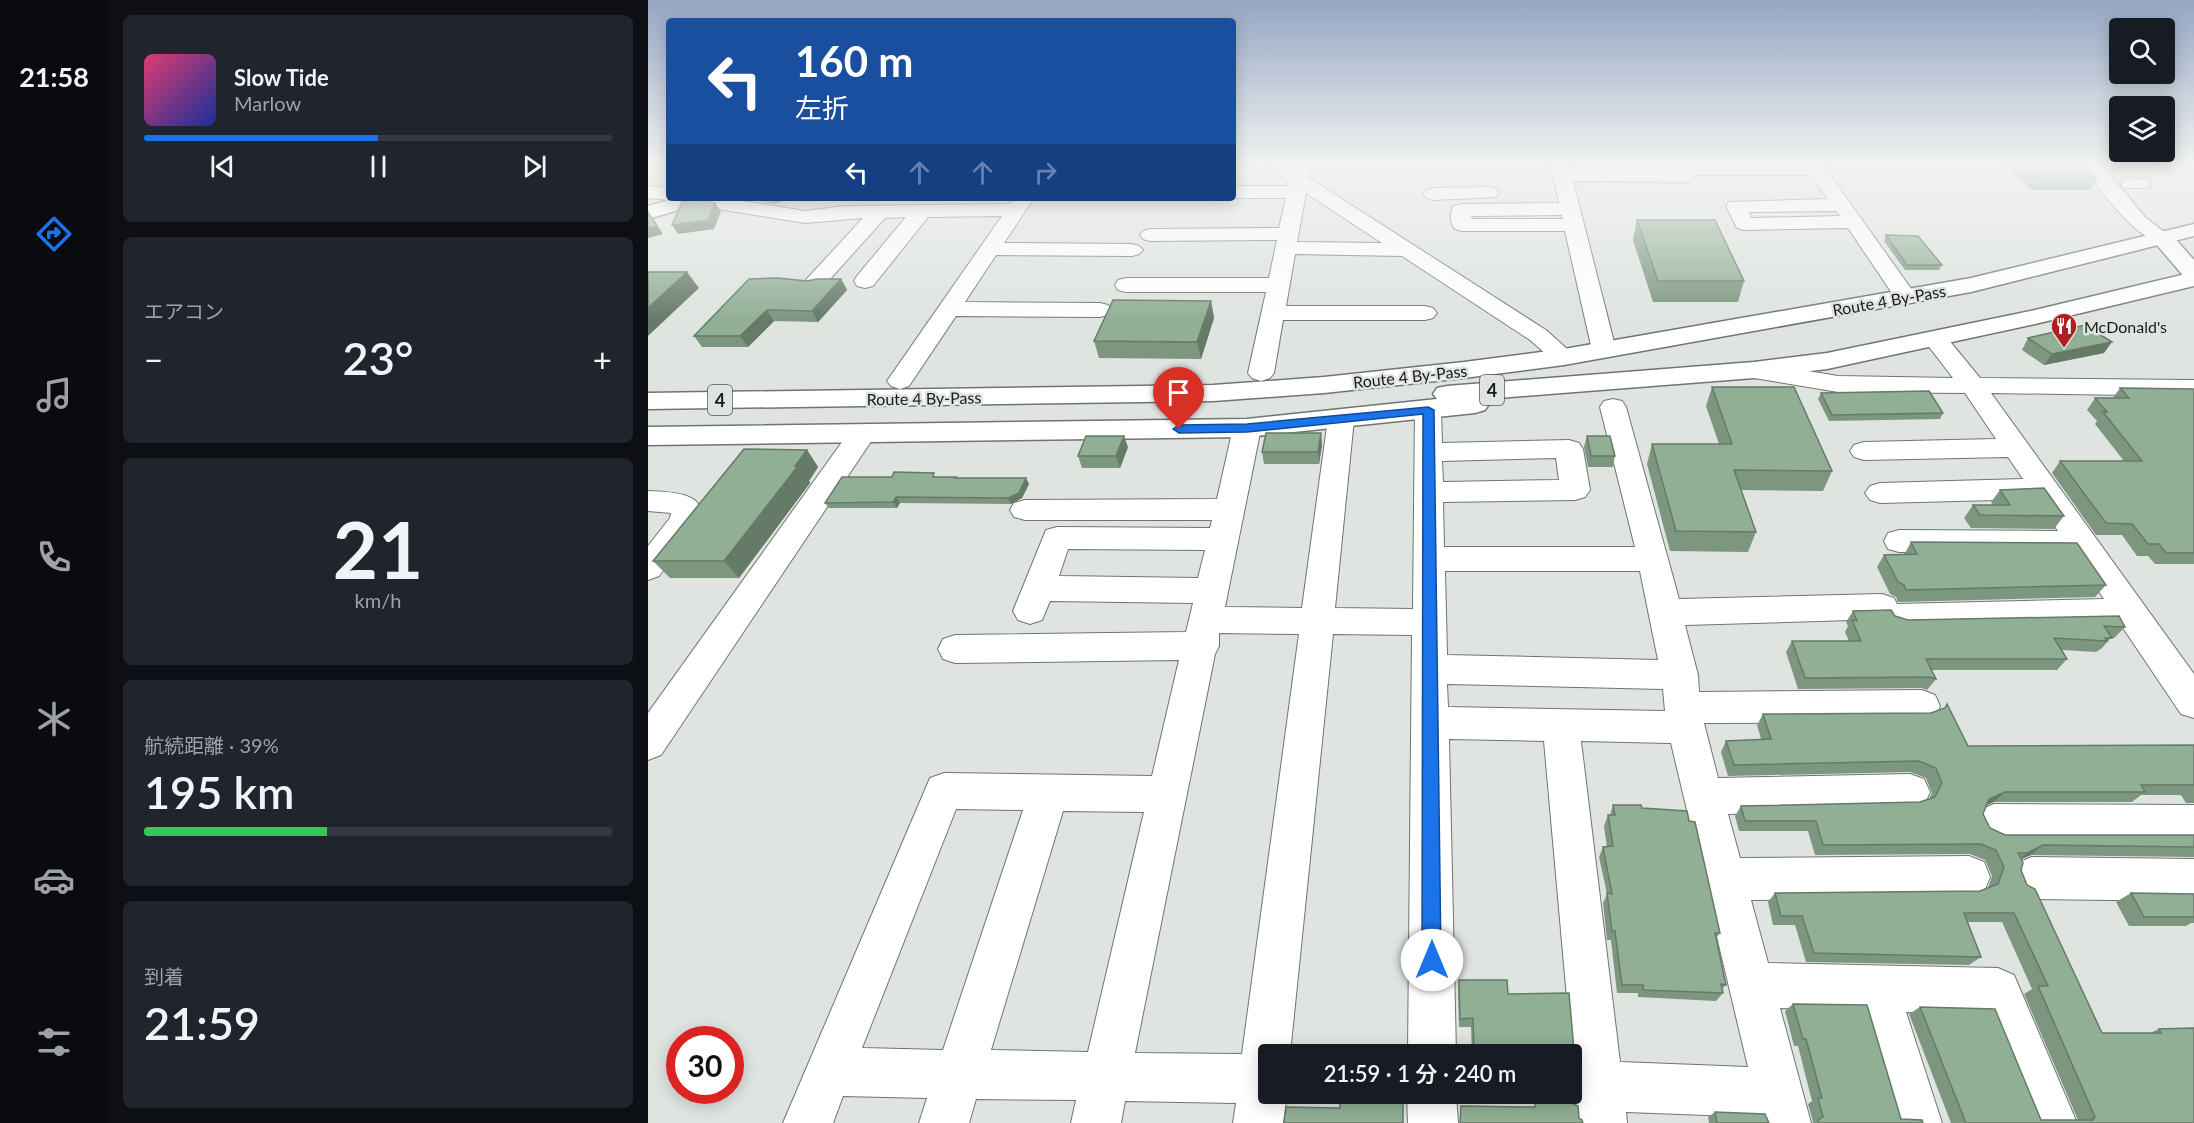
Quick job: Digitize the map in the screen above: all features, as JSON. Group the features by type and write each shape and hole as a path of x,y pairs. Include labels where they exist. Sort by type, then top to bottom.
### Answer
{"main road":[{"name":"Route 4 By-Pass","path":"648,418 787,408 1213,393 1324,386 1524,364 1971,285 2194,230"},
{"path":"2162,238 2194,277"},
{"path":"1767,322 1818,324 1969,299 2074,294 2167,275 2194,277"},
{"name":"Route 4 By-Pass","path":"648,401 787,408 1207,408 1402,397 1606,395 1754,370 1827,361 1935,339 2194,277"},
{"path":"648,385 1190,377 1327,372 1465,361 1524,364"},
{"path":"648,436 1247,428 1428,410 1561,392 1606,395"}],"street":[{"path":"814,283 899,217"},
{"path":"865,282 905,217"},
{"path":"900,381 989,249 1016,217"},
{"path":"1262,373 1292,217"},
{"path":"1358,217 1539,335 1564,357"},
{"path":"1573,217 1604,350"},
{"path":"1848,217 1906,297"},
{"path":"2135,217 2162,238"},
{"path":"2157,217 2162,238"},
{"path":"1150,235 1287,241 1407,250"},
{"path":"989,249 1132,250"},
{"path":"1126,285 1279,285"},
{"path":"948,309 1100,310"},
{"path":"1273,313 1425,313"},
{"path":"1935,339 1973,386 2194,703"},
{"path":"1754,370 1838,384 2194,388"},
{"path":"1561,725 1590,1098 1782,1108 1704,796 1653,559 1606,395"},
{"path":"1428,410 1432,1044"},
{"path":"1269,1044 1341,419"},
{"path":"1096,1123 1247,428"},
{"path":"648,743 862,434"},
{"path":"1864,451 2016,448"},
{"path":"1429,452 1569,449 1575,490 1429,492"},
{"path":"1880,493 2044,489"},
{"path":"648,501 677,503 686,510 686,520 652,558"},
{"path":"1025,510 1227,524"},
{"path":"1227,524 1057,538 1034,600 1207,619 1430,622"},
{"path":"1899,541 2082,542"},
{"path":"1430,559 1653,559"},
{"path":"1666,612 2130,612"},
{"path":"955,649 1207,619"},
{"path":"1430,669 1683,703 1922,706"},
{"path":"1431,723 1561,725 1683,703"},
{"path":"808,1123 944,791 1169,794"},
{"path":"944,1123 1049,791"},
{"path":"1704,796 1910,792"},
{"path":"1994,823 2194,824"},
{"path":"1725,879 1969,878"},
{"path":"2032,878 2194,880"},
{"path":"1751,984 1998,991 2052,1123"},
{"path":"1875,987 1917,1123"},
{"path":"830,1072 1106,1077 1258,1093"},
{"path":"1432,1104 1433,1123"}],"building":[{"path":"648,217 651,217 657,226 648,228"},
{"path":"675,217 709,217 708,220 672,225"},
{"path":"1637,220 1715,220 1744,281 1658,281"},
{"path":"1886,235 1918,236 1942,265 1907,265"},
{"path":"648,272 687,272 648,308"},
{"path":"778,278 807,281 841,279 812,311 767,310 740,336 694,336 749,279"},
{"path":"1113,300 1211,301 1197,342 1094,341"},
{"path":"2085,325 2112,342 2052,354 2028,338"},
{"path":"1712,387 1794,387 1832,471 1734,470 1756,532 1676,531 1652,444 1732,444"},
{"path":"2120,388 2194,389 2194,553 2166,553 2159,544 2148,544 2132,524 2106,523 2060,461 2142,461 2103,412 2107,412 2095,398 2129,398"},
{"path":"1929,391 1943,413 1832,415 1821,393"},
{"path":"1266,433 1321,433 1318,452 1262,452"},
{"path":"1086,436 1124,436 1116,456 1078,456"},
{"path":"1587,436 1610,436 1615,456 1591,456"},
{"path":"744,449 807,450 795,466 798,466 724,561 653,561"},
{"path":"894,472 934,473 933,477 955,478 1026,478 1019,493 1008,498 896,497 893,502 825,503 842,477 892,477"},
{"path":"2044,488 2064,516 1980,515 1973,505 2010,505 2000,490"},
{"path":"1911,542 2077,543 2106,585 1906,590 1904,585 1898,582 1884,555 1917,554"},
{"path":"1891,610 1895,616 1908,620 2119,616 2125,627 2104,626 2112,638 2105,638 2107,641 2054,638 2067,659 1926,659 1936,679 1930,677 1805,678 1792,641 1861,641 1852,620 1857,621 1853,611"},
{"path":"1947,704 1968,746 2194,745 2194,785 2141,785 2145,792 2005,792 1989,799 1983,814 1990,828 2005,835 2194,835 2194,847 2043,845 2027,853 2018,853 2023,863 2021,870 2027,885 2035,889 2102,1033 2161,1033 2159,1029 2194,1028 2194,1123 1966,1123 1920,1007 1995,1009 2041,1120 2093,1120 2095,1117 2038,986 2048,986 2014,913 1964,913 1981,957 1814,953 1802,916 1781,916 1775,893 1980,891 1998,884 2004,867 1996,850 1981,844 1823,845 1816,821 1745,821 1741,806 1920,802 1935,797 1942,783 1936,768 1919,761 1734,765 1726,741 1771,739 1763,714 1931,713 1945,708"},
{"path":"1613,805 1641,805 1642,808 1687,811 1689,821 1695,822 1720,933 1715,933 1726,985 1721,984 1723,993 1643,990 1643,985 1622,985 1615,931 1612,931 1607,893 1612,894 1603,847 1613,846 1608,815 1615,815"},
{"path":"2131,893 2194,894 2194,917 2144,917"},
{"path":"1459,980 1507,980 1508,994 1569,993 1573,1044 1474,1044 1473,1018 1460,1019"},
{"path":"1793,1004 1867,1005 1901,1119 1922,1120 1923,1123 1819,1123 1818,1120 1823,1117 1818,1098 1822,1098 1806,1039 1803,1039"},
{"path":"1340,1104 1403,1104 1403,1123 1284,1123 1286,1107 1340,1108"},
{"path":"1535,1104 1574,1104 1578,1106 1579,1118 1583,1123 1460,1123 1461,1106 1535,1107"},
{"path":"1715,1112 1765,1114 1769,1123 1717,1123"}],"place":[{"name":"McDonald's","path":"2064,349"}],"route":[{"path":"1179,429 1247,428 1428,410 1432,960"}]}
